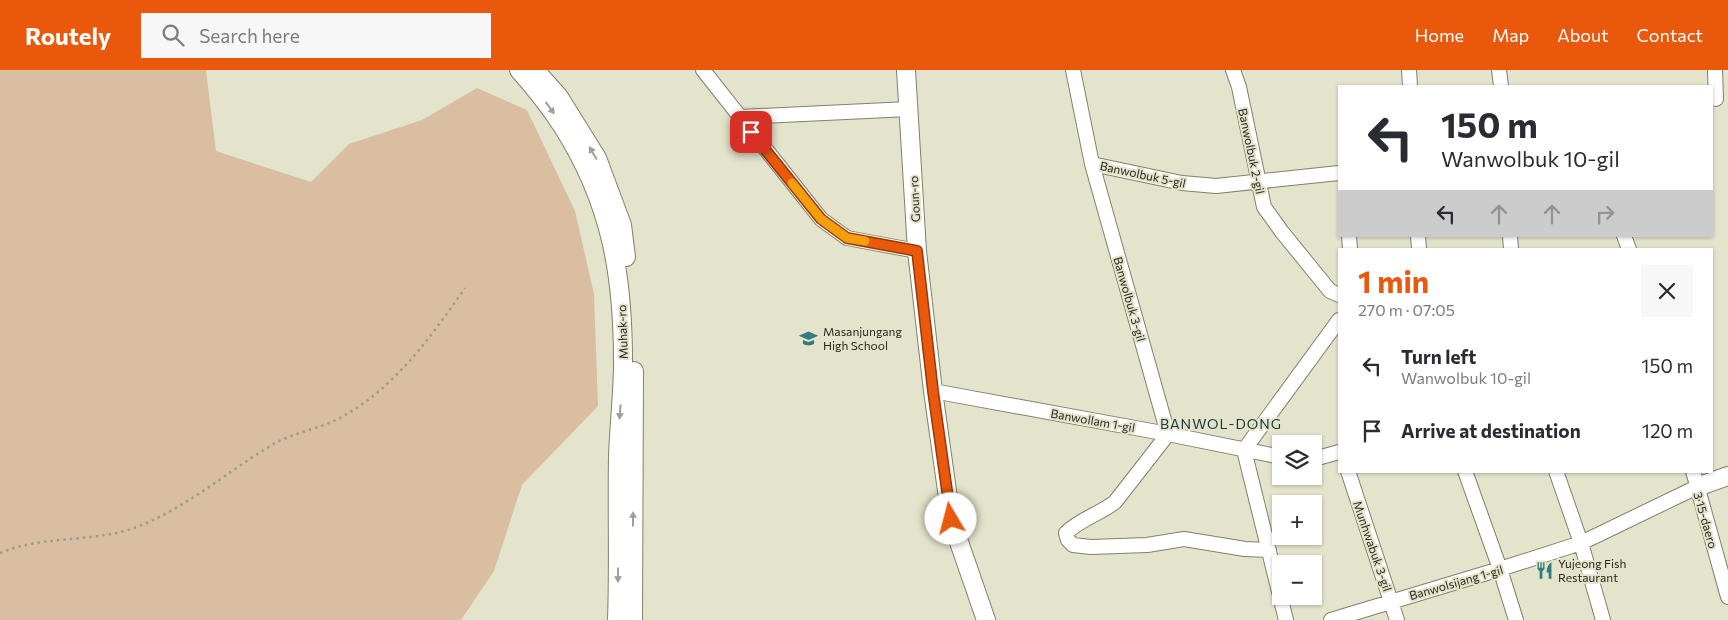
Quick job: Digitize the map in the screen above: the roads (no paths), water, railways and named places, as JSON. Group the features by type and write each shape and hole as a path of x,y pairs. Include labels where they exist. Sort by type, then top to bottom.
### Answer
{"main road":[{"name":"Muhak-ro","path":"519,70 563,126 590,176 611,234 619,276 623,364 618,459 617,620"},
{"name":"Muhak-ro","path":"535,70 558,97 597,158 622,225 634,330 633,620"},
{"name":"Goun-ro","path":"906,70 917,251 933,391 951,519 986,620"},
{"path":"1695,479 1728,476"}],"street":[{"path":"702,70 821,219 847,238 917,251"},
{"name":"Banwolbuk 5-gil","path":"1073,70 1092,164 1182,183 1216,186 1258,180 1338,173"},
{"name":"Banwolbuk 2-gil","path":"1233,70 1239,87 1264,207 1330,291 1338,295"},
{"path":"1409,70 1410,85"},
{"path":"1500,70 1501,85"},
{"path":"1715,70 1719,98"},
{"path":"740,117 909,109"},
{"name":"Banwolbuk 3-gil","path":"1092,164 1168,434"},
{"path":"1286,620 1244,450 1338,321"},
{"name":"Banwollam 1-gil","path":"933,391 1168,434 1272,456"},
{"path":"1168,434 1115,502 1066,532 1068,540 1072,545 1090,547 1147,545 1184,539 1245,549 1269,550"},
{"path":"1322,457 1338,452"},
{"name":"Munhwabuk 3-gil","path":"1349,473 1397,620"},
{"path":"1466,473 1516,620"},
{"path":"1557,473 1581,543 1604,620"},
{"name":"Banwolsijang 1-gil","path":"1331,620 1581,543 1695,479"},
{"name":"3·15-daero","path":"1695,479 1728,597"}],"place":[{"name":"Masanjungang High School","path":"809,338"},
{"name":"Yujeong Fish Restaurant","path":"1544,570"}],"district":[{"name":"BANWOL-DONG","path":"1221,423"}]}
